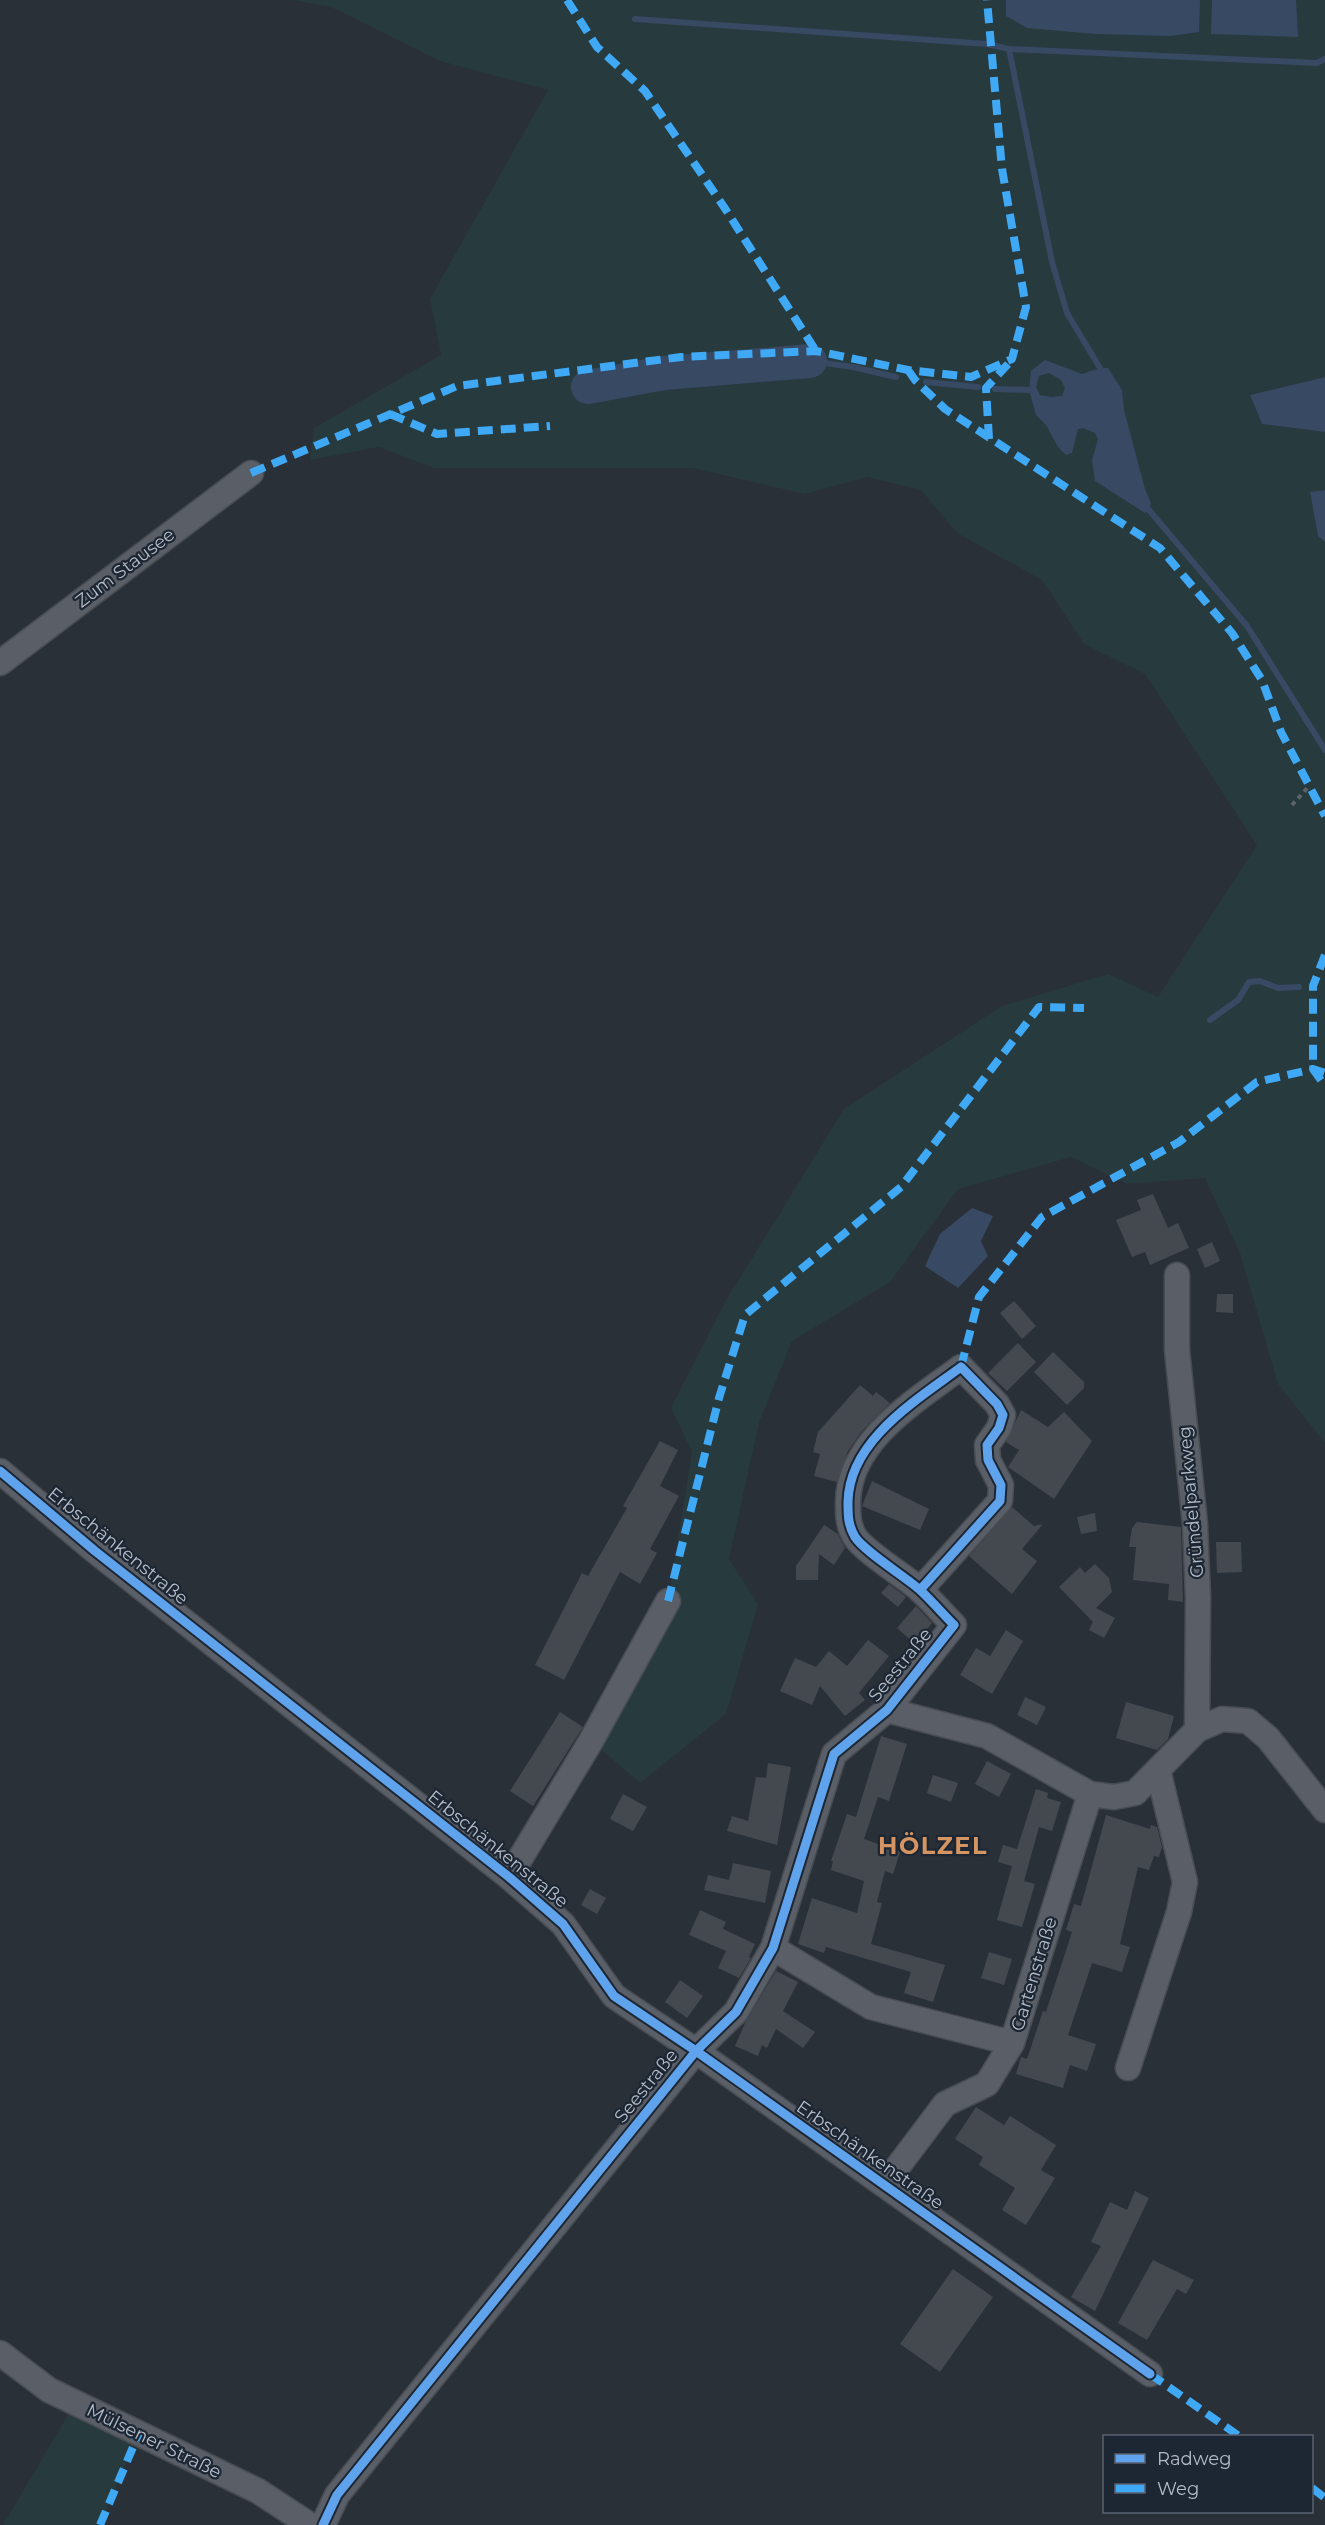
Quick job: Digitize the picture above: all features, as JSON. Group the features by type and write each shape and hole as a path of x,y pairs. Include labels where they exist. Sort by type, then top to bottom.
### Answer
{"street":[{"name":"Zum Stausee","path":"0,663 251,473"},
{"name":"Gründelparkweg","path":"1177,1275 1177,1350 1195,1524 1198,1598 1197,1730"},
{"name":"Seestraße","path":"322,2525 337,2495 696,2051 736,2012 773,1948 834,1754 887,1710 954,1625 920,1590 857,1539 848,1522 848,1492 859,1461 880,1433 914,1402 961,1367 997,1404 1003,1415 999,1428 987,1445 988,1460 1001,1485 1000,1501 920,1590"},
{"name":"Erbschänkenstraße","path":"0,1470 104,1558 509,1877 563,1924 614,1996 696,2051 1150,2374"},
{"name":"Erbschänkenstraße","path":"509,1877 591,1741 668,1601"},
{"path":"887,1710 987,1736 1090,1794 1114,1797 1135,1793 1197,1730 1222,1719 1248,1721 1268,1738 1325,1810"},
{"path":"1128,2068 1179,1912 1185,1882 1158,1770"},
{"name":"Gartenstraße","path":"773,1948 871,2007 1012,2043 1090,1794"},
{"path":"884,2185 945,2104 987,2084 1012,2043"},
{"name":"Mülsener Straße","path":"0,2353 49,2390 258,2491 309,2525"}],"path":[{"path":"1292,804 1310,785"}],"green space":[{"path":"293,0 1325,0 1325,377 1250,395 1262,424 1325,432 1325,490 1310,493 1318,536 1325,542 1325,1443 1278,1384 1240,1253 1205,1178 1127,1184 1071,1157 958,1189 890,1282 792,1341 759,1423 729,1559 758,1604 726,1714 640,1783 591,1741 668,1601 692,1452 671,1408 725,1302 844,1109 1002,1006 1108,974 1158,997 1257,845 1145,674 1084,644 1042,580 957,533 921,490 867,477 805,494 693,468 434,468 379,447 310,460 314,428 441,355 430,299 548,90 440,61 331,7"},
{"path":"75,2403 139,2433 100,2525 3,2525"}],"water":[{"path":"1006,0 1200,0 1199,32 1170,36 1096,34 1027,28 1006,16"},
{"path":"1212,0 1296,0 1298,37 1211,34"},
{"path":"1045,360 1082,374 1108,368 1122,390 1124,410 1145,489 1151,503 1149,510 1145,513 1095,481 1092,460 1098,439 1095,433 1083,428 1078,429 1072,453 1066,455 1058,447 1046,425 1036,415 1029,390 1031,371","holes":["1049,373 1061,380 1065,388 1062,396 1040,395 1036,387 1039,376"]},
{"path":"1325,377 1325,432 1262,424 1250,395"},
{"path":"1325,490 1325,542 1318,536 1310,492"},
{"path":"972,1208 993,1216 981,1241 988,1256 958,1288 925,1266 940,1234"}],"building":[{"path":"1153,1194 1168,1228 1178,1223 1189,1248 1150,1265 1145,1252 1132,1257 1116,1220 1141,1210 1137,1200"},
{"path":"1212,1242 1220,1261 1205,1268 1197,1249"},
{"path":"1217,1294 1233,1294 1233,1313 1216,1312"},
{"path":"1014,1301 1036,1326 1022,1339 1000,1313"},
{"path":"1018,1343 1036,1362 1007,1391 988,1373"},
{"path":"1053,1352 1084,1382 1084,1388 1067,1405 1034,1372"},
{"path":"860,1385 873,1396 876,1392 890,1403 862,1431 848,1451 837,1482 814,1476 820,1454 813,1452 818,1432"},
{"path":"1021,1410 1048,1427 1064,1412 1092,1441 1054,1499 1008,1467 1019,1450 1006,1442"},
{"path":"660,1441 678,1450 660,1486 679,1496 650,1549 657,1553 640,1584 620,1572 564,1680 535,1665 582,1573 588,1576 627,1508 623,1506"},
{"path":"872,1481 929,1509 920,1530 862,1506"},
{"path":"1012,1507 1034,1526 1043,1524 1022,1549 1037,1561 1012,1594 969,1556"},
{"path":"1095,1513 1097,1531 1081,1534 1077,1517"},
{"path":"1137,1522 1181,1527 1183,1602 1168,1600 1169,1584 1133,1580 1136,1547 1129,1547 1132,1528"},
{"path":"824,1525 838,1534 845,1548 834,1565 819,1554 818,1580 796,1580 796,1566"},
{"path":"1216,1542 1241,1542 1242,1572 1217,1573"},
{"path":"1095,1564 1109,1578 1112,1592 1096,1608 1115,1618 1104,1638 1089,1630 1093,1622 1059,1587 1080,1567 1085,1573"},
{"path":"889,1584 906,1597 898,1607 881,1593"},
{"path":"916,1606 932,1623 915,1644 897,1628"},
{"path":"1006,1630 1023,1641 992,1694 960,1675 976,1648 990,1656"},
{"path":"868,1640 889,1656 859,1693 865,1700 845,1716 820,1686 812,1705 780,1691 795,1658 816,1667 829,1651 847,1666"},
{"path":"1025,1697 1046,1707 1037,1725 1017,1715"},
{"path":"1126,1702 1174,1716 1168,1739 1157,1750 1116,1738"},
{"path":"560,1712 583,1727 533,1806 510,1791"},
{"path":"881,1736 907,1744 889,1801 878,1797 864,1839 900,1852 893,1874 885,1871 877,1902 882,1903 871,1944 945,1965 933,2002 904,1993 911,1972 826,1947 824,1953 798,1944 812,1898 857,1913 864,1881 831,1870 833,1861 831,1861 847,1814 856,1817"},
{"path":"987,1761 1011,1774 999,1797 975,1784"},
{"path":"768,1763 791,1767 777,1845 727,1831 732,1816 748,1821 756,1777 766,1778"},
{"path":"933,1775 958,1783 951,1802 927,1793"},
{"path":"1036,1789 1048,1793 1047,1798 1061,1802 1052,1831 1039,1827 1024,1881 1035,1884 1022,1927 997,1920 1012,1866 998,1862 1003,1845 1017,1849"},
{"path":"623,1794 647,1807 633,1831 610,1819"},
{"path":"1106,1815 1150,1829 1151,1825 1157,1827 1162,1847 1159,1857 1154,1856 1149,1870 1138,1867 1120,1944 1130,1947 1122,1972 1092,1963 1068,2035 1096,2044 1087,2071 1070,2065 1063,2088 1016,2074 1021,2057 1027,2059 1043,2011 1046,2012 1072,1932 1066,1930 1074,1904 1081,1906"},
{"path":"733,1863 771,1871 765,1903 704,1890 708,1875 729,1880"},
{"path":"590,1889 606,1898 597,1914 581,1905"},
{"path":"700,1910 726,1922 723,1929 755,1944 749,1957 751,1958 739,1978 718,1968 726,1951 689,1935"},
{"path":"989,1952 1012,1959 1004,1985 981,1978"},
{"path":"776,1971 798,1982 783,2011 815,2032 803,2048 776,2029 767,2048 762,2045 758,2056 735,2046 745,2023"},
{"path":"680,1980 703,1996 687,2018 665,2002"},
{"path":"976,2107 1004,2125 1010,2116 1056,2145 1041,2170 1055,2178 1026,2225 1002,2210 1015,2188 979,2165 983,2157 955,2139"},
{"path":"1135,2191 1149,2198 1095,2311 1071,2297 1101,2246 1091,2242 1110,2202 1127,2210"},
{"path":"1153,2260 1194,2280 1186,2294 1177,2289 1147,2340 1118,2323"},
{"path":"953,2269 993,2297 940,2372 900,2344"}],"waterway":[{"path":"635,19 987,44 1009,49 1317,63 1325,59"},
{"path":"1009,49 1052,262 1067,313 1100,368"},
{"path":"810,361 853,367 896,377"},
{"path":"588,387 664,373 810,361"},
{"path":"926,382 978,387"},
{"path":"995,389 1029,390"},
{"path":"1149,510 1247,626 1325,750"},
{"path":"1210,1020 1238,1000 1249,982 1260,981 1278,988 1299,987"}],"marked path":[{"path":"567,0 597,47 645,91 724,207 816,351"},
{"path":"251,473 457,386 681,357 816,351 908,370 971,377 1012,359 1026,307 1002,169 987,0"},
{"path":"989,439 986,388 1008,364"},
{"path":"908,370 915,380 945,409 1160,548 1232,633 1262,680 1281,732 1325,816"},
{"path":"390,414 437,434 550,426"},
{"path":"1325,955 1313,986 1313,1069 1325,1086"},
{"path":"668,1601 719,1398 745,1315 901,1187 1039,1007 1084,1008"},
{"path":"961,1367 979,1297 1042,1217 1179,1142 1257,1082 1313,1069 1325,1073"},
{"path":"1150,2374 1238,2435"},
{"path":"100,2525 139,2433"},
{"path":"1313,2489 1325,2498"}],"cycle path":[{"path":"323,2525 337,2495 696,2051 736,2012 773,1948 834,1754 887,1710 954,1625 919,1589 860,1543 850,1524 848,1502 851,1480 860,1459 873,1441 906,1408 961,1367 997,1404 1003,1415 999,1428 987,1445 988,1460 1001,1485 1000,1501 920,1590"},
{"path":"0,1471 95,1551 509,1877 563,1924 614,1996 696,2051 1150,2374"}],"district":[{"name":"HÖLZEL","path":"933,1845"}]}
